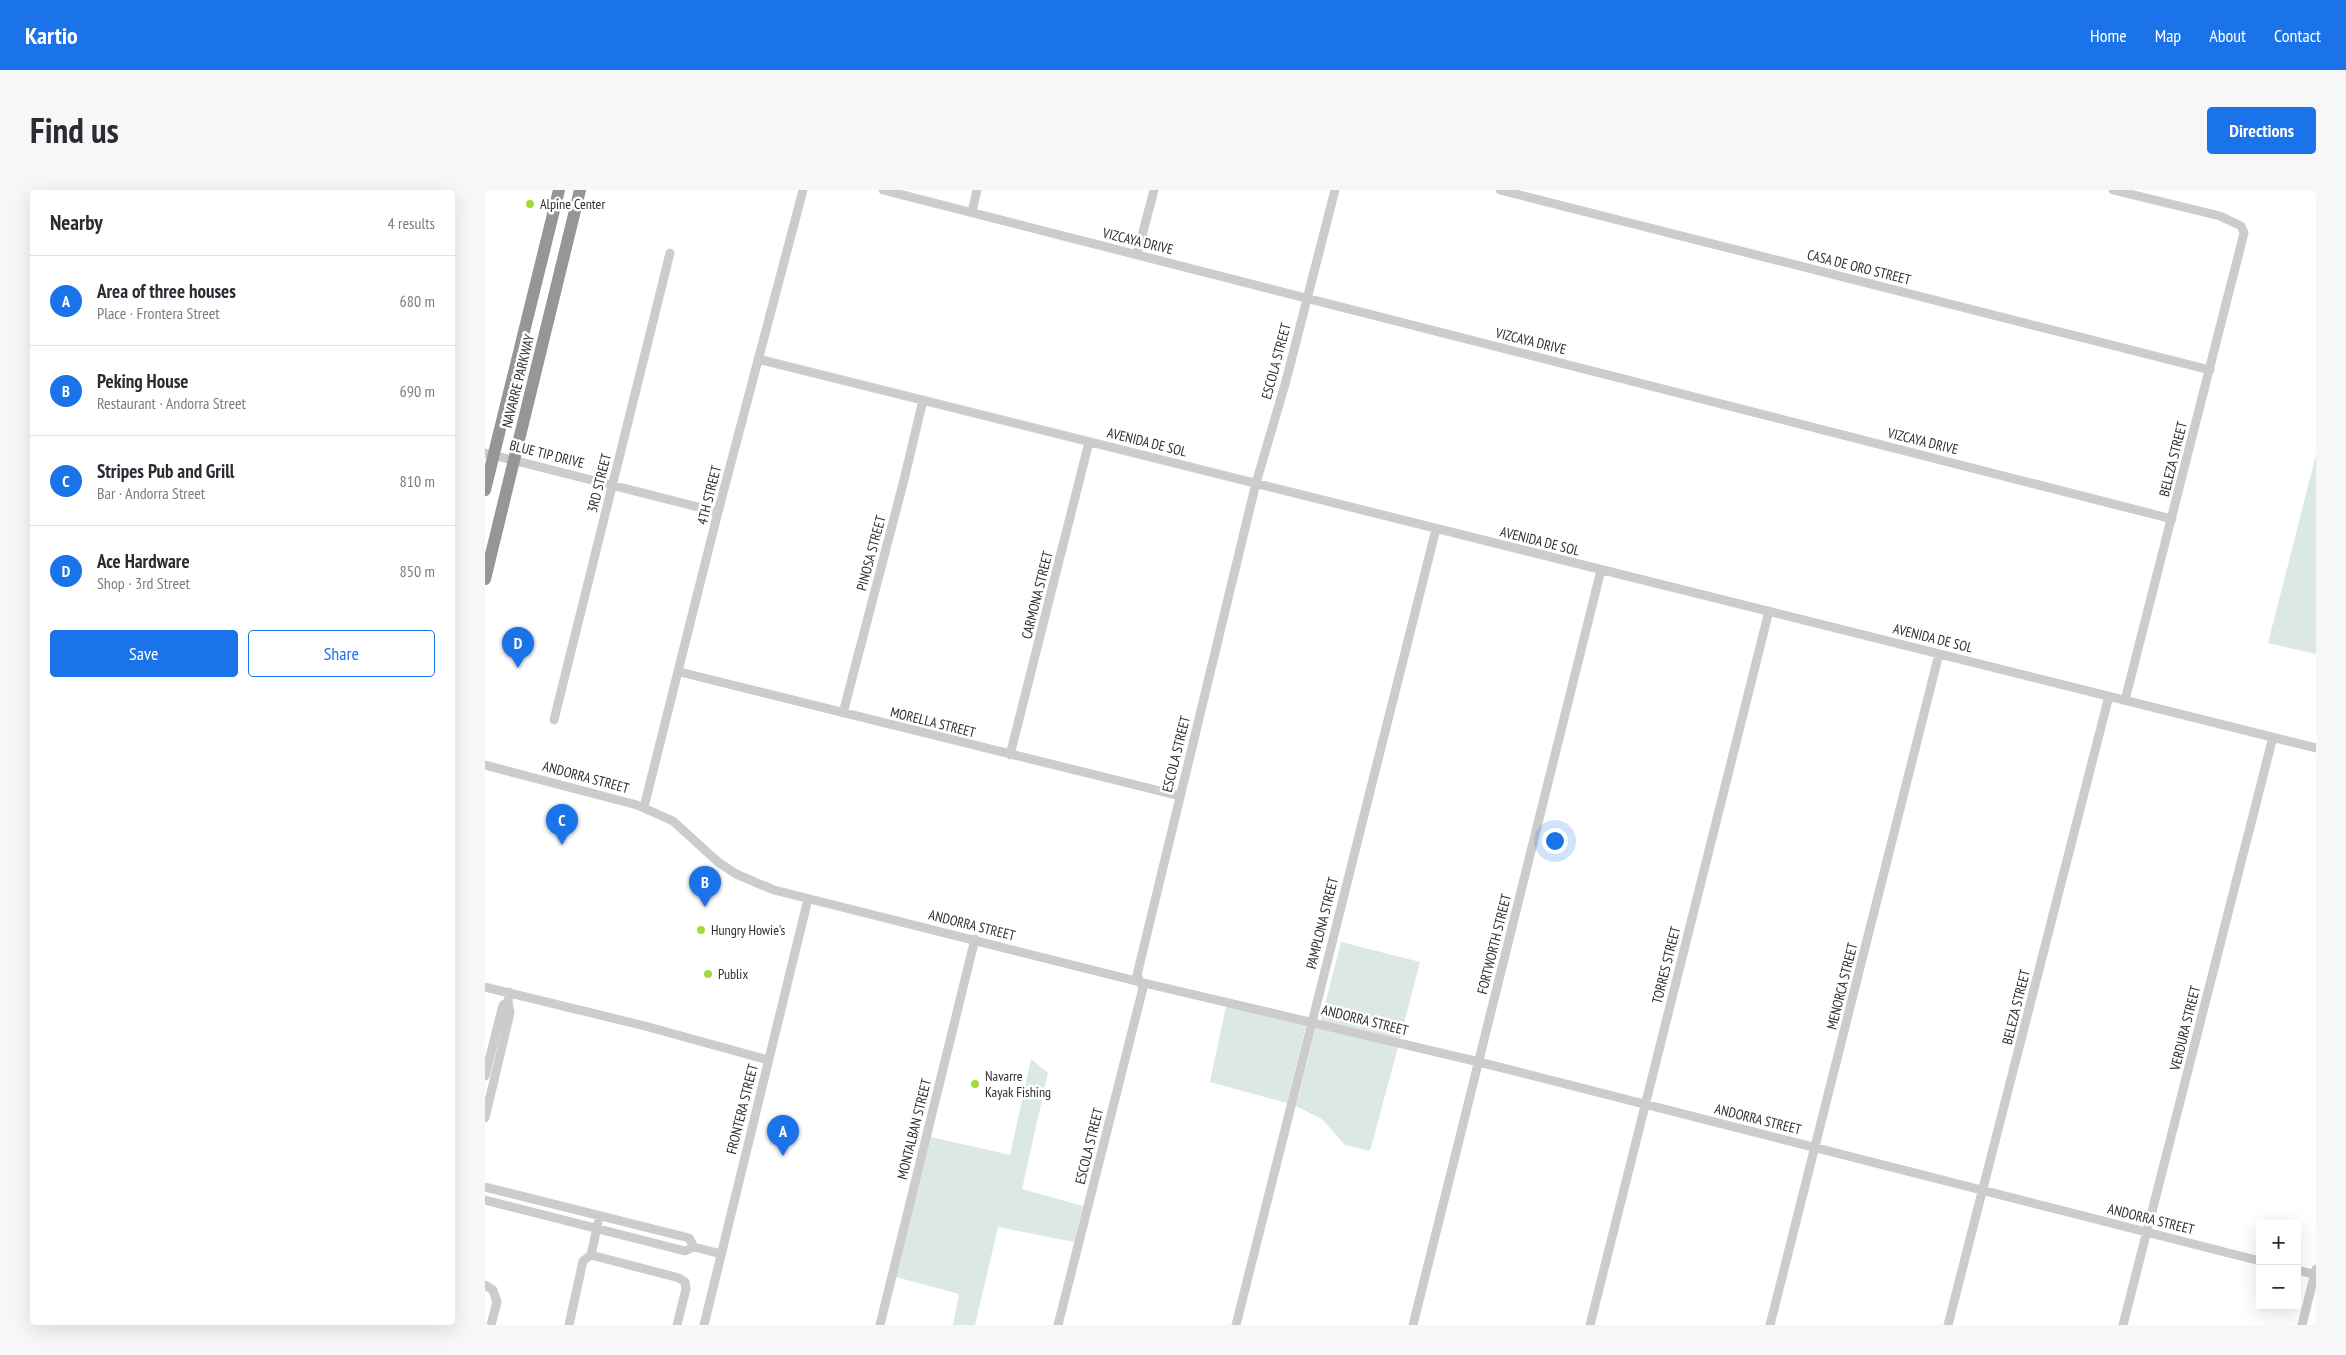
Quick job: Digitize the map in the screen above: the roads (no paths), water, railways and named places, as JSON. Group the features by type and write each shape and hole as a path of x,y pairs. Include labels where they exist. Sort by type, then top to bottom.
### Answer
{"highway":[{"name":"NAVARRE PARKWAY","path":"485,490 489,454 559,190"},
{"path":"567,240 564,228 574,190"},
{"name":"NAVARRE PARKWAY","path":"485,579 580,190"}],"street":[{"name":"4TH STREET","path":"645,807 680,672 718,512 803,190"},
{"name":"VIZCAYA DRIVE","path":"883,190 2172,519"},
{"path":"972,212 977,190"},
{"path":"1137,255 1154,190"},
{"name":"ESCOLA STREET","path":"1058,1325 1143,988 1137,975 1256,483 1286,381 1335,190"},
{"name":"CASA DE ORO STREET","path":"1501,190 2210,370"},
{"name":"BELEZA STREET","path":"2113,190 2220,216 2241,226 2244,233 2125,700"},
{"name":"3RD STREET","path":"554,720 670,252"},
{"name":"AVENIDA DE SOL","path":"758,359 2316,748"},
{"name":"PINOSA STREET","path":"843,713 923,400"},
{"name":"CARMONA STREET","path":"1010,755 1089,442"},
{"name":"BLUE TIP DRIVE","path":"489,454 718,512"},
{"name":"PAMPLONA STREET","path":"1236,1325 1436,528"},
{"name":"FORTWORTH STREET","path":"1413,1325 1601,570"},
{"name":"TORRES STREET","path":"1590,1325 1769,611"},
{"name":"MENORCA STREET","path":"1770,1325 1939,654"},
{"name":"MORELLA STREET","path":"680,672 1180,796"},
{"name":"BELEZA STREET","path":"1948,1325 2109,696"},
{"name":"VERDURA STREET","path":"2123,1325 2273,737"},
{"name":"ANDORRA STREET","path":"485,765 645,807 673,821 718,862 735,874 774,890 1140,982 1479,1062 1645,1106 2256,1259"},
{"name":"FRONTERA STREET","path":"704,1325 808,898"},
{"name":"MONTALBAN STREET","path":"880,1325 975,939"},
{"path":"485,987 508,997 645,1026 768,1060"},
{"path":"485,1076 503,1005 508,997"},
{"path":"485,1118 510,1013 508,997"},
{"path":"485,1187 689,1238 694,1247"},
{"path":"485,1200 685,1250 694,1247 721,1254"},
{"path":"569,1325 583,1261 591,1255 601,1215"},
{"path":"591,1255 679,1278 685,1282 686,1290 677,1325"},
{"path":"2301,1271 2316,1273 2302,1325"},
{"path":"485,1285 493,1290 497,1302 493,1325"}],"place":[{"name":"Alpine Center","path":"530,204"},
{"name":"Ace Hardware","path":"518,668"},
{"name":"Stripes Pub and Grill","path":"562,845"},
{"name":"Peking House","path":"705,907"},
{"name":"Hungry Howie's","path":"701,930"},
{"name":"Publix","path":"708,974"},
{"name":"Navarre Kayak Fishing","path":"975,1084"},
{"name":"Area of three houses","path":"783,1156"}]}
